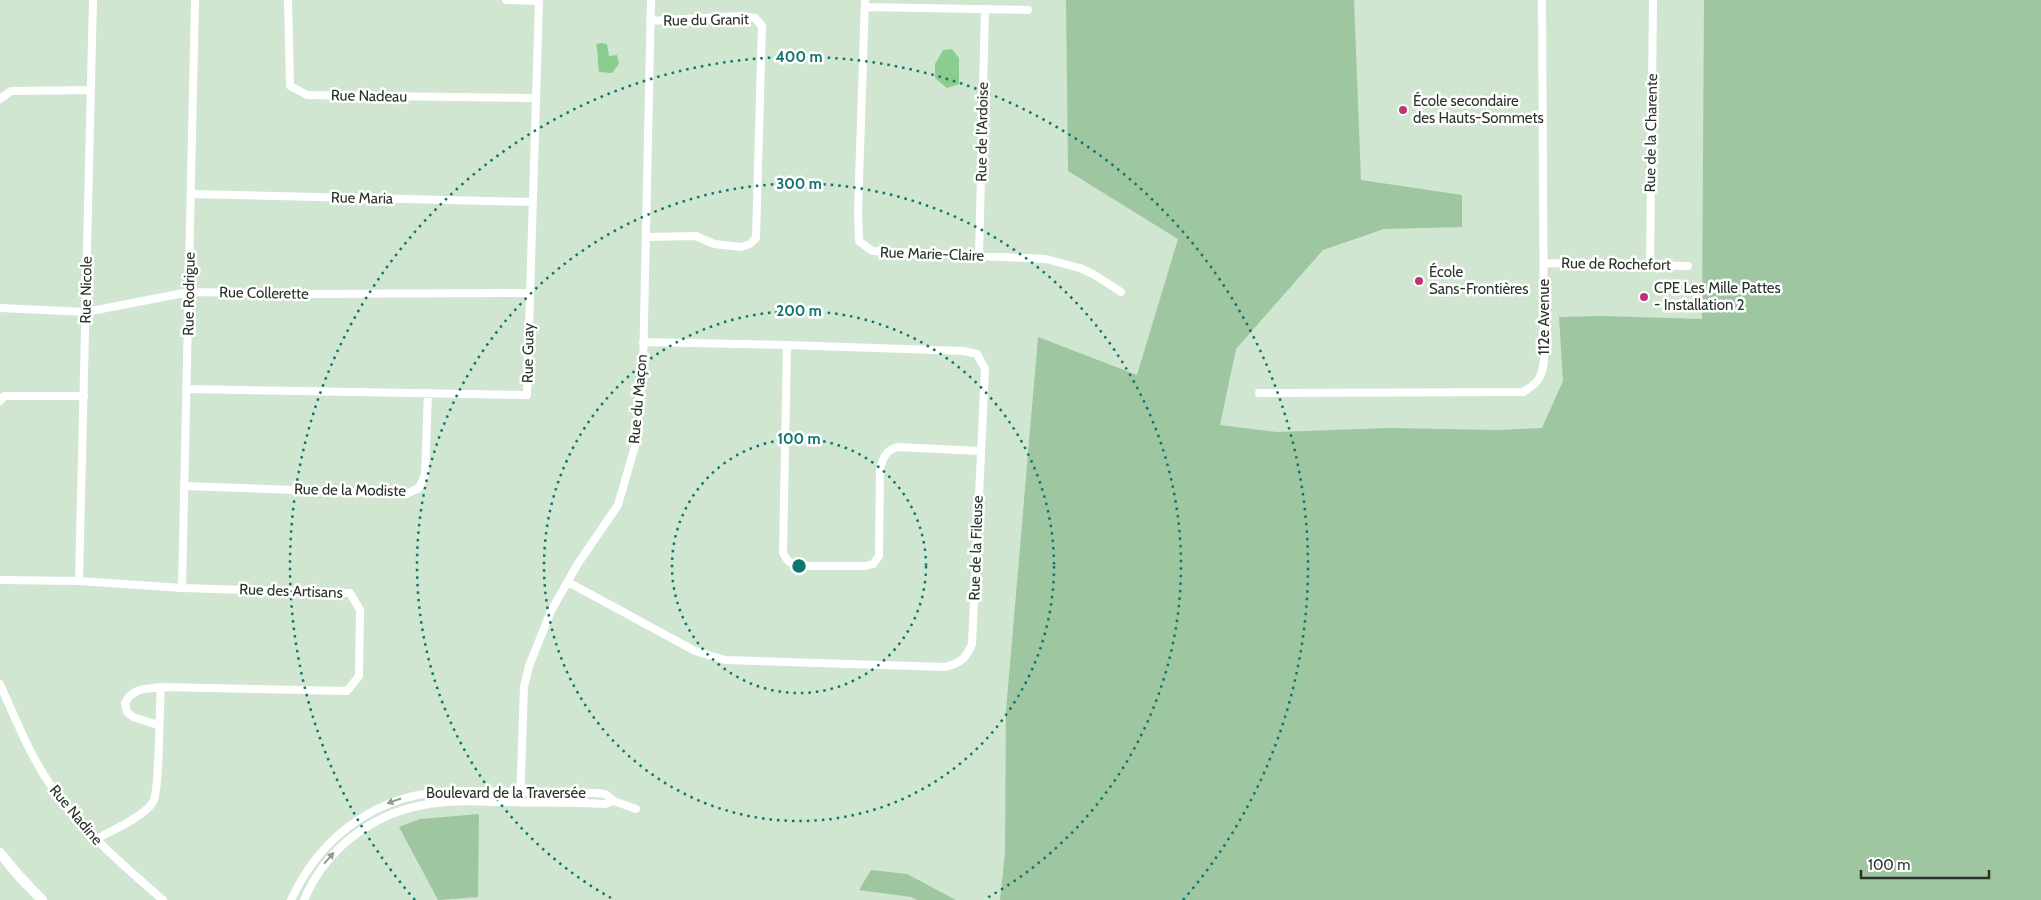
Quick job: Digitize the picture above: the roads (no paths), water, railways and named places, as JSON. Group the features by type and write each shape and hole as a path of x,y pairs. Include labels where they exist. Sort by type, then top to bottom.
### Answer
{"street":[{"name":"Rue Nicole","path":"79,581 93,0"},
{"name":"Rue Rodrigue","path":"182,588 195,0"},
{"name":"Rue Nadeau","path":"288,0 290,86 307,95 536,98"},
{"path":"506,0 539,0"},
{"name":"Rue Guay","path":"186,389 527,395 539,0"},
{"name":"Rue du Maçon","path":"520,803 526,680 529,666 551,611 618,505 635,446 643,342 651,0"},
{"name":"112e Avenue","path":"1259,393 1523,392 1535,384 1542,374 1544,360 1542,0"},
{"name":"Rue de la Charente","path":"1650,266 1653,0"},
{"path":"865,3 1028,10"},
{"name":"Rue Marie-Claire","path":"865,3 858,212 859,241 872,251 1046,259 1069,264 1093,274 1121,292"},
{"name":"Rue de l'Ardoise","path":"979,256 984,9"},
{"name":"Rue du Granit","path":"646,238 696,236 714,244 741,247 750,244 756,238 762,26 755,18 740,16 650,21"},
{"path":"0,99 11,91 91,90"},
{"name":"Rue Maria","path":"191,194 532,202"},
{"name":"Rue de Rochefort","path":"1544,263 1688,266"},
{"name":"Rue Collerette","path":"0,308 86,312 189,292 310,294 530,292"},
{"name":"Rue de la Fileuse","path":"568,582 695,651 725,660 945,666 958,663 967,655 972,644 985,369 977,354 964,351 643,342"},
{"path":"787,345 783,553 788,561 797,566 866,566 873,564 879,556 880,468 883,457 890,450 897,447 980,451"},
{"name":"Rue de la Modiste","path":"184,486 406,494 419,488 425,475 428,393"},
{"path":"0,401 4,396 84,396"},
{"name":"Rue des Artisans","path":"0,580 79,581 182,588 350,593 360,610 359,676 347,691 161,687 137,689 129,694 125,703 127,712 158,725"},
{"name":"Rue Nadine","path":"0,684 23,735 53,789 107,852 163,900"},
{"path":"96,839 142,813 154,801 157,778 161,687"},
{"name":"Boulevard de la Traversée","path":"291,900 321,852 366,814 391,802 432,791 596,793 605,794 636,809"},
{"name":"Boulevard de la Traversée","path":"304,900 322,866 336,850 374,822 399,810 424,804 445,802 605,804 614,800"},
{"path":"0,853 18,876 42,900"}],"place":[{"name":"École secondaire des Hauts-Sommets","path":"1403,110"},
{"name":"École Sans-Frontières","path":"1419,281"},
{"name":"CPE Les Mille Pattes - Installation 2","path":"1644,297"}]}
